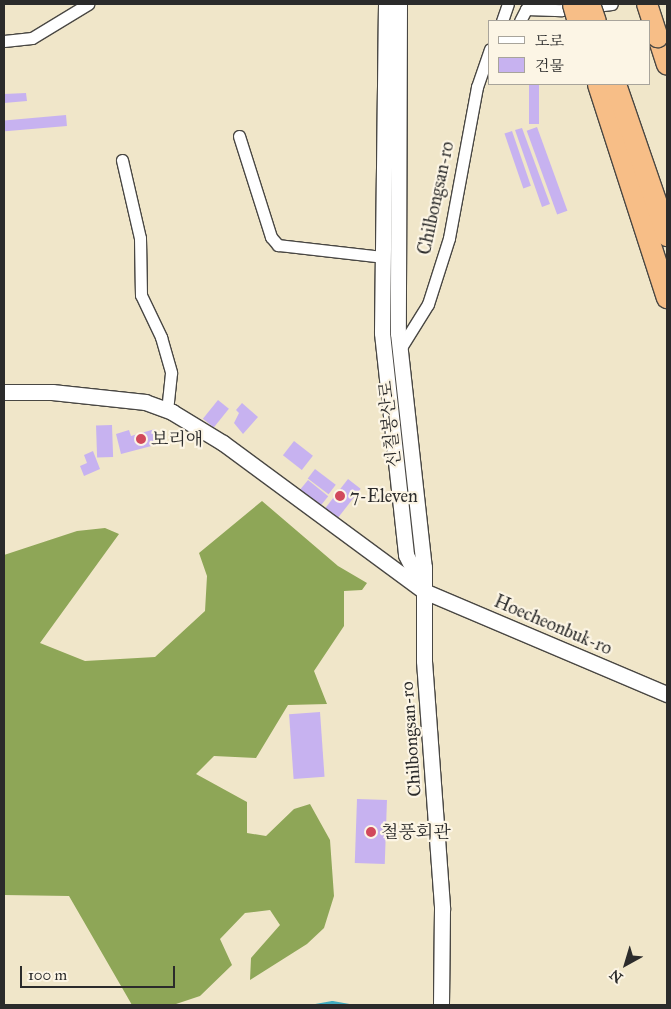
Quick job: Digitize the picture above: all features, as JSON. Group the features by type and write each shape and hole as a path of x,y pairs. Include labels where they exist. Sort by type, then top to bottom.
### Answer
{"highway":[{"path":"573,4 578,20"},
{"path":"589,4 594,20"},
{"path":"647,4 658,30 667,65"},
{"path":"598,85 667,297"},
{"path":"615,85 667,235"}],"street":[{"path":"4,41 32,38 88,4"},
{"name":"신칠봉산로","path":"386,4 382,333 406,555 424,591"},
{"name":"신칠봉산로","path":"399,4 400,349 424,567 424,591"},
{"path":"506,20 508,4"},
{"path":"520,20 526,9 562,10 612,4"},
{"name":"Chilbongsan-ro","path":"400,349 428,304 449,238 477,87 488,54"},
{"path":"239,136 271,237 278,245 383,257"},
{"path":"122,160 140,238 141,295 161,337 171,373 167,410"},
{"name":"Hoecheonbuk-ro","path":"4,392 52,392 145,402 167,410 223,443 424,591 667,694"},
{"name":"Chilbongsan-ro","path":"424,591 424,661 442,908 440,1005"}],"green space":[{"path":"262,501 338,566 367,583 362,590 344,591 344,626 314,671 327,704 288,705 256,758 214,756 196,774 247,802 247,833 266,836 294,809 310,804 330,840 334,896 324,928 307,944 250,980 251,958 280,925 270,910 245,913 220,939 232,965 200,996 173,1005 132,1005 69,896 4,895 4,555 77,531 105,528 119,534 40,643 85,661 155,657 205,611 207,576 199,553"}],"building":[{"path":"529,85 539,85 539,124 529,124"},
{"path":"26,93 27,101 4,103 4,94"},
{"path":"66,115 67,126 5,131 4,120"},
{"path":"537,127 567,211 557,214 527,131"},
{"path":"522,128 550,204 542,207 515,130"},
{"path":"512,131 531,186 523,188 504,134"},
{"path":"218,400 229,409 214,427 203,419"},
{"path":"242,403 258,417 243,434 234,423 239,413 236,410"},
{"path":"112,425 113,457 97,458 96,426"},
{"path":"155,429 159,444 121,454 116,434 129,430 131,436"},
{"path":"294,441 313,456 302,470 283,455"},
{"path":"93,451 100,469 84,476 80,466 87,463 84,455"},
{"path":"315,469 336,485 329,494 308,479"},
{"path":"348,479 361,489 337,519 325,509"},
{"path":"308,480 328,496 320,506 300,490"},
{"path":"320,712 325,777 294,779 289,714"},
{"name":"철풍회관","path":"357,799 387,800 385,864 355,863"}],"waterway":[{"path":"315,1005 332,1002 349,1005"}],"place":[{"name":"보리애","path":"141,439"},
{"name":"7-Eleven","path":"340,496"},
{"name":"철풍회관","path":"371,832"}]}
